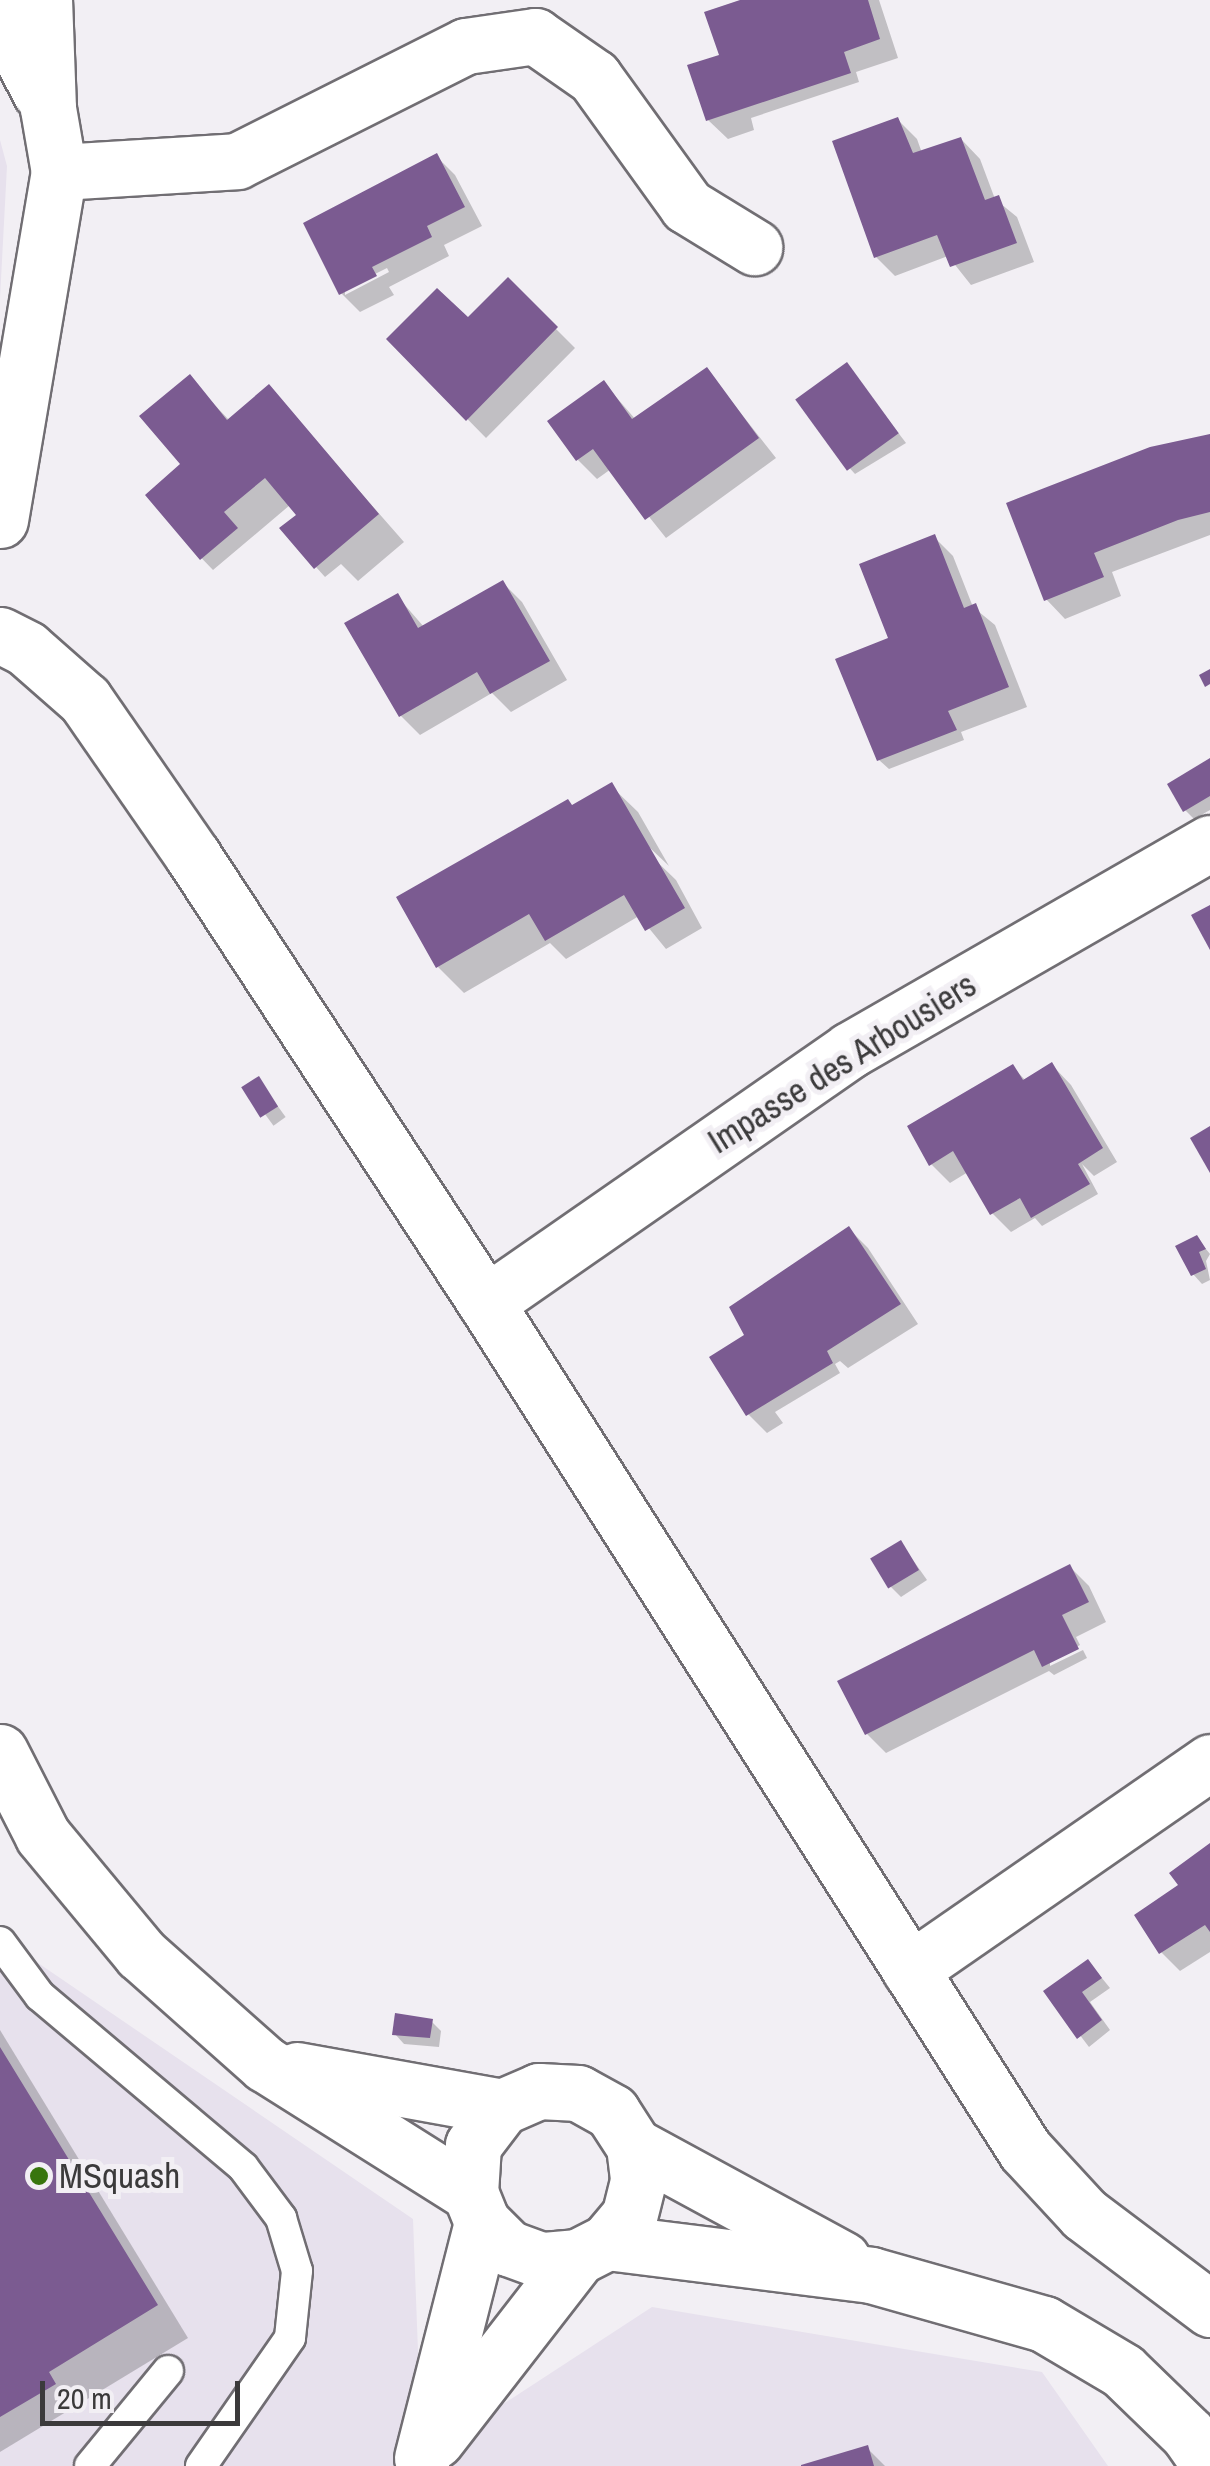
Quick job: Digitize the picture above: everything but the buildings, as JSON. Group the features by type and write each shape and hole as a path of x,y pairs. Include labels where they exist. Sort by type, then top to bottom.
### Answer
{"street":[{"path":"0,520 60,172 48,108 44,0"},
{"path":"0,15 48,108"},
{"path":"60,172 237,161 466,46 536,36 594,77 687,206 754,247"},
{"path":"0,635 28,649 85,700 486,1303 1026,2150 1084,2214 1210,2310"},
{"name":"Impasse des Arbousiers","path":"486,1303 850,1050 1210,843"},
{"path":"0,1752 43,1836 141,1954 265,2064 476,2208 508,2248 541,2260 592,2249 871,2275 1044,2324 1086,2345 1158,2401 1210,2466"},
{"path":"910,1970 1210,1762"},
{"path":"265,2064 502,2107"},
{"path":"538,2091 578,2093 612,2112 634,2146 638,2181 629,2216 592,2249 419,2462 476,2208 473,2145 502,2107 538,2091"},
{"path":"634,2146 871,2275"}],"lane":[{"path":"0,1942 40,1996 243,2167 281,2218 297,2272 290,2338 201,2466"},
{"path":"90,2466 168,2371"}],"shaded area":[{"path":"0,140 7,166 0,298"},
{"path":"0,1937 413,2219 422,2457 652,2307 1042,2372 1108,2466 0,2466"}],"place":[{"name":"MSquash","path":"39,2176"}]}
